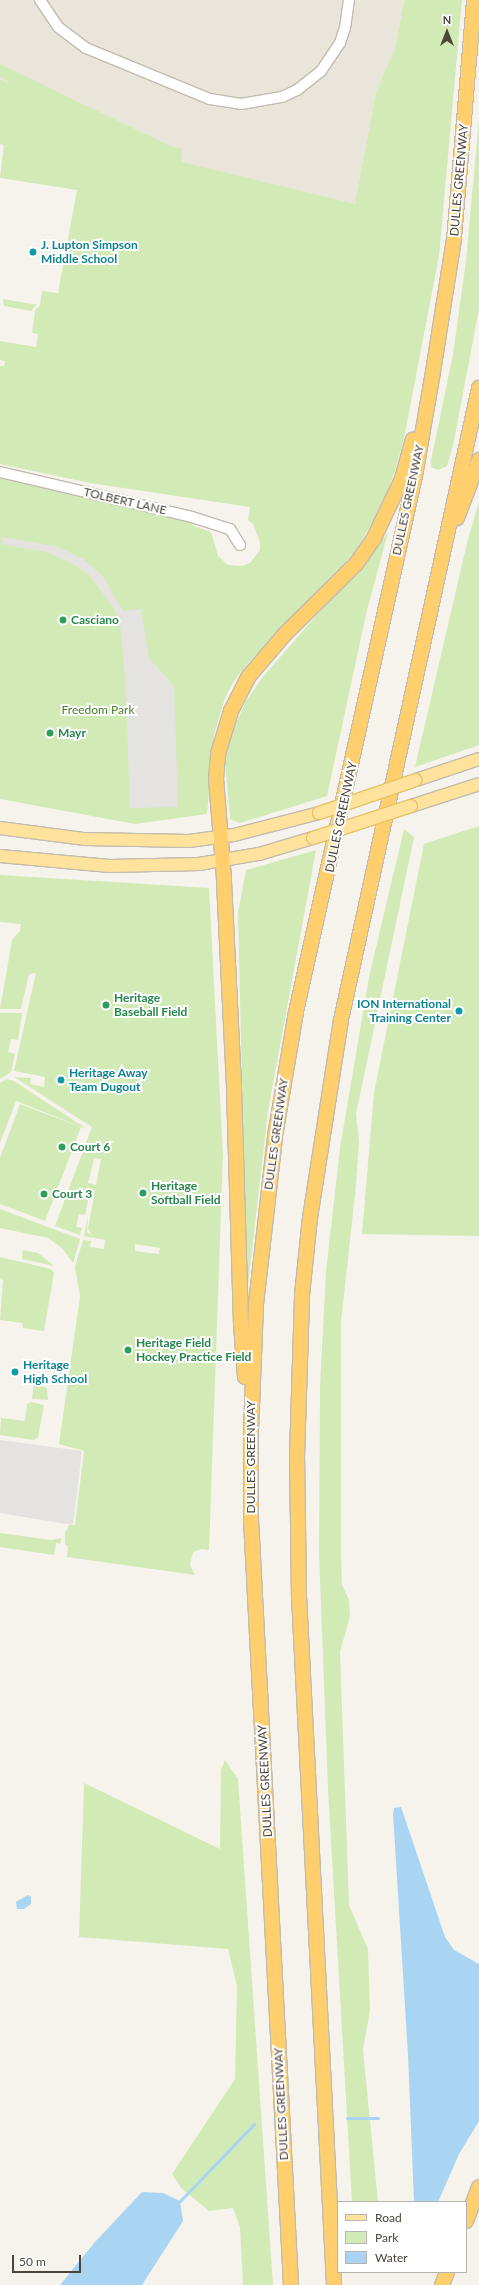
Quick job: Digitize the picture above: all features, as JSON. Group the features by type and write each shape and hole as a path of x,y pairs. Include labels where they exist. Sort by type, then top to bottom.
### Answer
{"highway":[{"name":"DULLES GREENWAY","path":"291,2285 251,1520 250,1448 256,1304 264,1220 281,1095 296,1012 415,476 432,378 454,239 474,0"},
{"path":"250,1448 241,1324 234,1086 223,861 216,778 218,754 231,711 253,671 286,634 356,564 374,538 402,479 432,378"},
{"path":"334,2285 299,1598 297,1457 302,1295 310,1218 341,1020 437,573 479,388"},
{"path":"437,573 479,460"},
{"path":"467,2218 479,2187"},
{"path":"442,2285 446,2273"}],"main road":[{"path":"0,828 125,841 220,838 318,813 479,759"},
{"path":"0,856 110,866 177,865 223,861 312,838 479,784"}],"street":[{"path":"40,0 58,27 86,48 210,99 241,104 282,98 303,86 321,71 340,43 345,28 349,0"},
{"name":"TOLBERT LANE","path":"0,472 192,517 230,529 240,545"}],"shaded area":[{"path":"0,0 404,0 395,49 376,92 355,204 227,176 157,155 0,79"},
{"path":"3,537 58,547 83,559 102,575 123,611 141,609 149,658 174,686 178,807 130,808 125,675 120,624 114,608 89,575 75,565 46,552 2,544"},
{"path":"0,1440 82,1451 73,1525 0,1513"}],"green space":[{"name":"Freedom Park","path":"404,0 462,0 439,256 404,438 396,468 381,508 356,550 343,566 248,663 234,681 225,698 214,735 207,814 135,824 0,799 0,472 192,517 193,526 209,531 212,535 218,556 228,565 243,566 251,562 260,550 260,542 253,524 248,520 250,507 90,483 0,464 0,366 4,366 5,361 0,360 0,341 36,347 38,334 32,333 35,311 40,305 42,291 58,293 77,190 0,178 4,145 0,144 0,79 13,85 0,77 0,64 172,147 181,148 182,162 355,204 376,92 395,49"},
{"path":"479,118 479,309 453,446 447,466 438,470 431,467 431,461 453,354 466,261"},
{"path":"3,299 37,304 31,311 4,306"},
{"path":"479,502 479,745 415,767 467,543"},
{"path":"388,533 367,610 327,796 240,823 230,819 225,760 233,730 246,701 262,678"},
{"path":"479,826 479,1236 362,1234 374,1093 424,844"},
{"path":"404,829 414,837 356,1114 359,1141 356,1185 341,1322 341,1554 342,1585 349,1600 350,1616 340,1652 349,1905 368,1949 370,2010 363,2050 378,2201 352,2201 328,1789 319,1553 320,1386 326,1271 340,1148 369,977"},
{"path":"316,850 268,1111 247,1294 238,913 246,870"},
{"path":"0,875 209,888 223,1155 209,1550 202,1549 193,1552 190,1565 195,1575 67,1557 68,1546 65,1544 65,1533 69,1525 75,1525 84,1451 59,1444 80,1297 75,1267 83,1240 91,1241 90,1247 104,1249 105,1240 84,1236 88,1215 87,1232 92,1235 88,1229 95,1190 90,1190 85,1215 79,1214 76,1227 82,1228 80,1235 55,1226 92,1127 14,1077 31,1078 30,1084 44,1087 45,1077 14,1071 36,973 29,974 21,1009 0,1009 12,940 20,931 21,924 0,922","holes":["74,1081 107,1087 104,1094 75,1088","94,1158 101,1159 96,1185 88,1183","135,1244 160,1248 159,1254 135,1251"]},
{"path":"0,1013 22,1013 18,1040 11,1039 8,1052 15,1054 11,1072 0,1079"},
{"path":"7,1079 14,1081 87,1129 16,1101 0,1143 0,1083"},
{"path":"20,1104 81,1127 45,1221 0,1204 0,1158"},
{"path":"0,1209 80,1239 73,1263 62,1248 48,1238 0,1228"},
{"path":"23,1250 38,1253 54,1266 22,1259"},
{"path":"0,1257 51,1269 54,1273 44,1331 23,1328 22,1323 0,1320 3,1280 0,1279"},
{"path":"34,1383 47,1388 48,1400 32,1399"},
{"path":"31,1402 44,1405 38,1437 34,1440 0,1435 1,1418 25,1421 27,1404"},
{"path":"0,1533 51,1540 61,1538 61,1540 60,1544 56,1543 54,1555 0,1547"},
{"path":"225,1760 238,1779 273,2285 243,2285 240,2227 233,2208 209,2211 181,2188 172,2174 235,2079 237,1986 228,1949 79,1937 84,1783 220,1849 221,1770"}],"water":[{"path":"401,1807 445,1937 454,1950 479,1964 479,2121 459,2154 438,2201 414,2201 408,2055 393,1814 394,1808"},
{"path":"28,1895 31,1897 31,1904 24,1909 17,1909 16,1902"},
{"path":"142,2192 163,2193 180,2201 183,2221 142,2285 60,2285 95,2242"}],"waterway":[{"path":"347,2118 378,2118"},
{"path":"180,2201 254,2124"}],"place":[{"name":"J. Lupton Simpson Middle School","path":"33,252"},
{"name":"Casciano","path":"63,620"},
{"name":"Mayr","path":"50,733"},
{"name":"Heritage Baseball Field","path":"106,1005"},
{"name":"ION International Training Center","path":"459,1011"},
{"name":"Heritage Away Team Dugout","path":"61,1080"},
{"name":"Court 6","path":"62,1147"},
{"name":"Heritage Softball Field","path":"143,1193"},
{"name":"Court 3","path":"44,1194"},
{"name":"Heritage Field Hockey Practice Field","path":"128,1350"},
{"name":"Heritage High School","path":"15,1372"}]}
